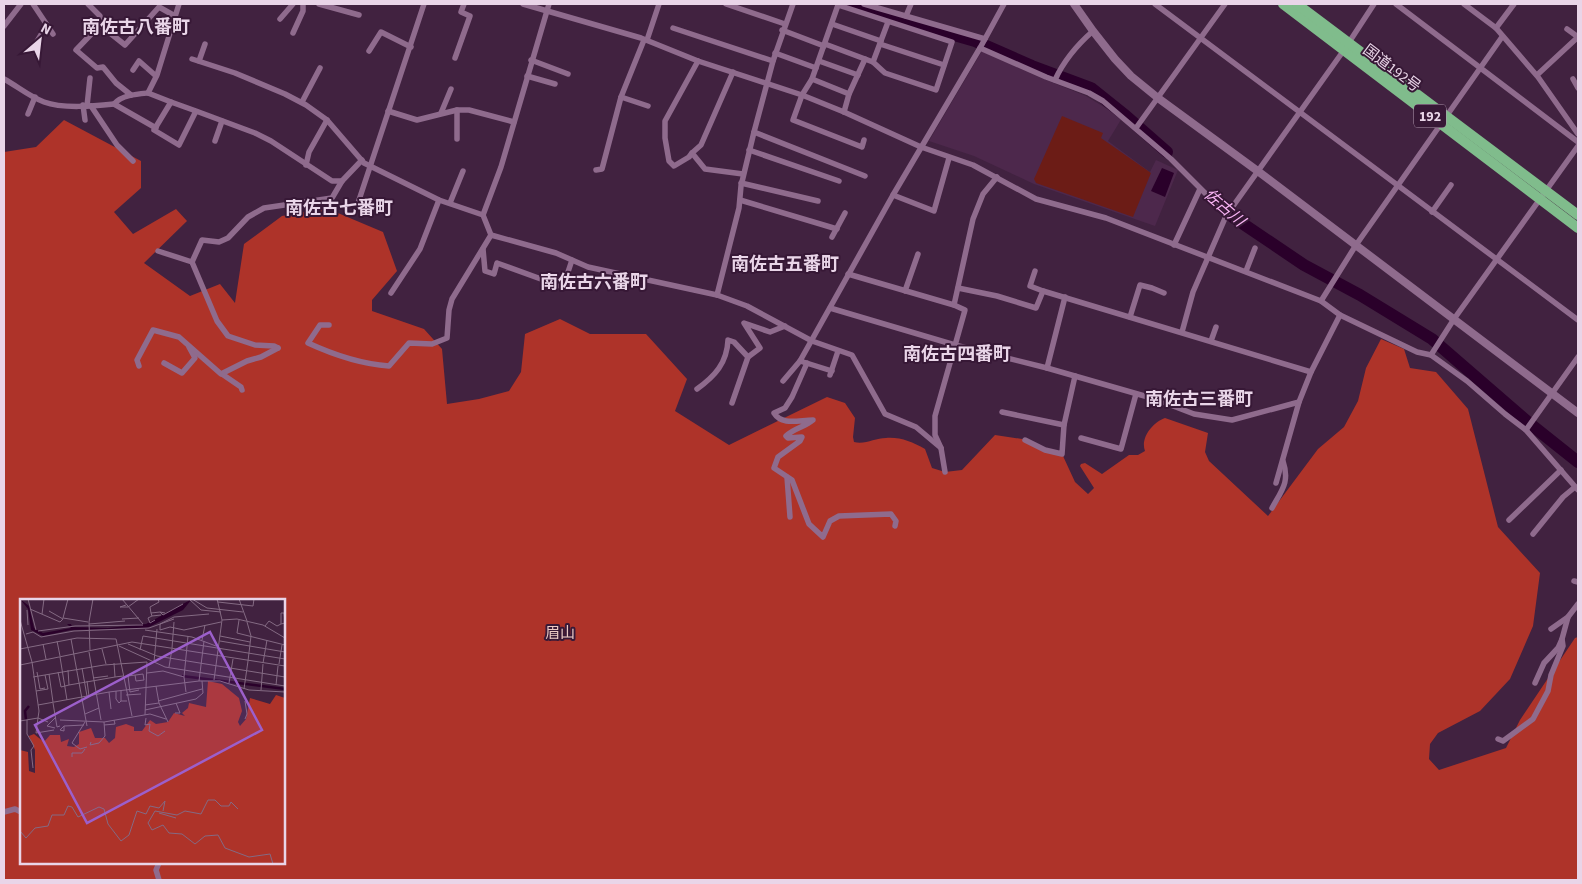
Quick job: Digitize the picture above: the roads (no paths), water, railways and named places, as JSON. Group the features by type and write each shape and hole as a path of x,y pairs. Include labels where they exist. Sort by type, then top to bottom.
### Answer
{"highway":[{"name":"国道192号","path":"1282,4 1346,47 1444,120 1543,195 1578,228"},
{"name":"国道192号","path":"1297,4 1346,47"},
{"name":"国道192号","path":"1543,195 1578,215"}],"street":[{"path":"4,26 21,4"},
{"path":"33,4 53,34"},
{"path":"88,4 100,16 100,25 76,50 97,68 103,67 116,83 131,95"},
{"path":"148,93 156,76 179,4"},
{"path":"280,19 293,4"},
{"path":"293,33 303,11 303,4"},
{"path":"319,4 359,15"},
{"path":"358,203 424,4"},
{"path":"455,58 470,16 461,12 464,4"},
{"path":"523,4 548,7 646,40 698,61 802,95 844,112 921,148 973,166 1043,201 1106,218 1321,301 1340,315 1418,352 1431,355 1467,381 1504,414 1528,428 1577,489 1563,497 1533,534"},
{"path":"596,170 602,169 621,97 646,40 658,4"},
{"path":"726,4 825,45 873,62 885,73 936,90 954,36"},
{"path":"717,295 739,208 741,183 749,150 775,53 793,4"},
{"path":"867,4 906,16 954,36"},
{"path":"906,16 911,4"},
{"path":"896,526 896,521 892,514 839,516 830,521 823,537 809,524 792,480 774,468 778,458 800,441 802,437 788,438 786,436 791,431 813,420 783,422 774,413 785,408 792,397 812,341 848,274 1004,4"},
{"path":"1074,4 1115,59 1158,98 1578,412"},
{"path":"1155,4 1578,320"},
{"path":"1137,126 1225,4"},
{"path":"1182,332 1193,292 1228,214 1346,47 1374,4"},
{"path":"1396,4 1578,142"},
{"path":"1464,4 1496,28 1537,75 1578,134"},
{"path":"1496,28 1514,4"},
{"path":"864,140 862,147 793,120 802,95 818,65 838,5 888,22 982,44 1057,76 1089,93 1114,108 1137,126 1228,214"},
{"path":"100,25 125,45 159,7 175,16"},
{"path":"329,325 320,325 308,343 331,354 377,365 389,366 409,343 432,344 447,338 449,310 452,299 491,235 484,215 501,167 548,7"},
{"path":"873,62 888,22"},
{"path":"832,24 944,65"},
{"path":"36,52 33,48 47,26"},
{"path":"673,28 773,61"},
{"path":"1537,75 1578,38 1567,30"},
{"path":"1057,76 1076,46 1093,31"},
{"path":"369,51 381,32 411,47"},
{"path":"1321,301 1356,245 1502,37"},
{"path":"205,44 196,60 235,73 302,102 327,120 362,160 370,165 439,200 484,215"},
{"path":"775,53 858,75"},
{"path":"844,112 849,94 865,59"},
{"path":"531,60 568,74"},
{"path":"133,70 139,61 156,76"},
{"path":"698,61 665,121 665,138 669,161 674,166 701,145 733,72"},
{"path":"302,102 320,68"},
{"path":"527,76 555,84"},
{"path":"85,120 90,78"},
{"path":"1573,78 1578,88"},
{"path":"812,79 849,94"},
{"path":"4,81 44,102 87,106 114,104 156,128"},
{"path":"441,113 451,89"},
{"path":"114,104 117,100 131,95 148,93 255,133 271,141 332,182 342,181"},
{"path":"28,114 35,96"},
{"path":"621,97 648,106"},
{"path":"171,102 154,130 180,145 196,111"},
{"path":"87,106 117,145 133,161"},
{"path":"457,110 457,139"},
{"path":"388,111 417,120 441,113 469,110 514,122"},
{"path":"306,165 309,152 327,120"},
{"path":"215,141 222,121"},
{"path":"754,132 865,176"},
{"path":"1431,355 1454,319 1578,146"},
{"path":"749,150 839,181"},
{"path":"692,153 705,169 743,174"},
{"path":"893,195 934,211 949,158"},
{"path":"222,374 278,348 255,345 228,336 217,321 192,262 202,240 219,242 228,238 248,217 264,208 332,198 342,181 362,160"},
{"path":"450,203 463,171"},
{"path":"954,305 973,219 983,194 997,177"},
{"path":"741,183 811,197 818,201"},
{"path":"775,191 776,184"},
{"path":"1432,212 1451,185"},
{"path":"1174,245 1200,189"},
{"path":"391,293 420,249 439,200"},
{"path":"740,200 837,229"},
{"path":"832,237 845,213"},
{"path":"491,235 556,254 588,267 717,295 747,306 812,341 852,355 885,414 916,427 941,448"},
{"path":"1246,271 1255,248"},
{"path":"483,249 485,271 494,274 497,264 563,287 572,260"},
{"path":"158,251 192,262"},
{"path":"904,291 918,254"},
{"path":"1035,271 1030,286 1043,291 1311,372"},
{"path":"848,274 954,305 965,310 935,416 936,435 941,448 945,472"},
{"path":"1130,317 1140,285 1161,289"},
{"path":"958,288 997,296 1036,308 1043,291"},
{"path":"1047,368 1065,297"},
{"path":"830,308 955,346 1075,376 1194,414 1232,420 1299,402"},
{"path":"1276,483 1299,402 1311,372 1340,315"},
{"path":"732,403 748,357 760,348 744,323 770,332 784,326"},
{"path":"1211,341 1216,327"},
{"path":"139,366 137,360 153,330 179,337 222,374 241,387 242,390"},
{"path":"697,389 712,378 727,354 728,340 734,342 748,357"},
{"path":"164,363 182,373 194,358 186,343"},
{"path":"804,362 831,373 838,350"},
{"path":"1528,428 1578,357"},
{"path":"784,381 804,362"},
{"path":"1025,440 1045,450 1062,454 1064,425 1075,376"},
{"path":"1081,438 1121,449 1136,394"},
{"path":"1002,412 1064,425"},
{"path":"1272,508 1286,482 1286,469 1283,461"},
{"path":"1509,520 1561,470"},
{"path":"788,477 790,517"},
{"path":"1551,629 1568,617 1578,604"},
{"path":"1535,683 1544,663 1558,648 1568,617"},
{"path":"1498,739 1503,741 1533,718 1548,691 1551,675 1563,646 1562,639"},
{"path":"4,812 15,809 20,812"},
{"path":"159,864 156,870 159,880"}],"waterway":[{"name":"佐古川","path":"847,4 975,41 1032,66 1091,88 1167,152"},
{"name":"佐古川","path":"1211,196 1230,215 1304,265 1360,295 1432,339 1529,423 1578,462"}],"district":[{"name":"南佐古八番町","path":"136,27"},
{"name":"南佐古七番町","path":"339,208"},
{"name":"南佐古五番町","path":"785,264"},
{"name":"南佐古六番町","path":"594,282"},
{"name":"南佐古四番町","path":"957,354"},
{"name":"南佐古三番町","path":"1199,399"}],"park label":[{"name":"眉山","path":"560,633"}]}
